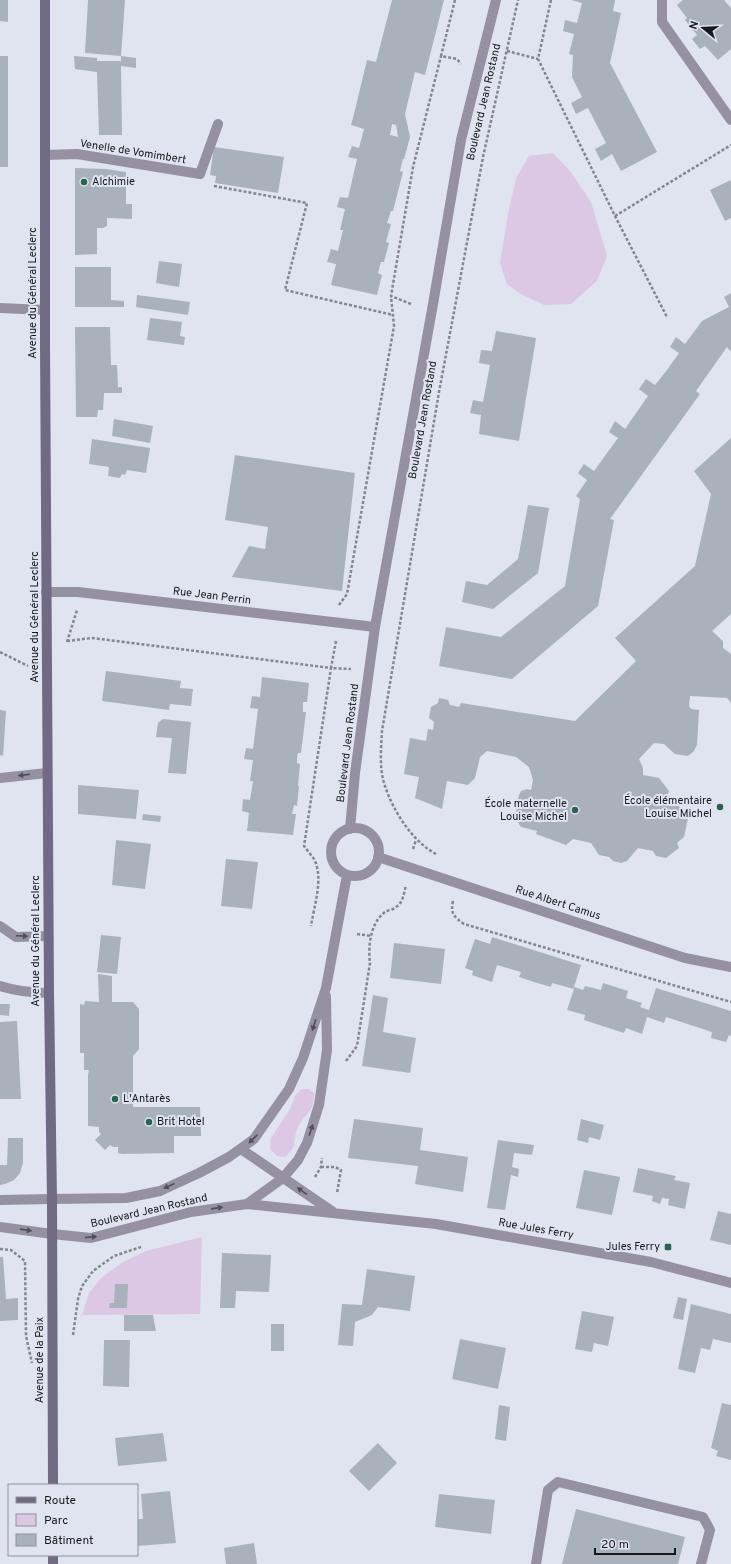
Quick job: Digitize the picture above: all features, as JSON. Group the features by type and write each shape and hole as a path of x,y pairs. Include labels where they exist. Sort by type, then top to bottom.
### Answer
{"main road":[{"name":"Avenue du Général Leclerc","path":"45,0 47,774 52,1234"},
{"name":"Avenue de la Paix","path":"52,1234 53,1484"}],"street":[{"name":"Boulevard Jean Rostand","path":"350,829 355,773 375,627 461,140 496,0"},
{"path":"662,0 662,22 731,120"},
{"name":"Venelle de Vomimbert","path":"45,155 77,154 200,174 218,124"},
{"path":"0,308 45,310"},
{"name":"Rue Jean Perrin","path":"46,592 78,592 375,627"},
{"path":"0,778 47,774"},
{"path":"350,829 361,830 371,835 376,842 378,857 375,864 366,872 355,876 347,875 340,871 332,859 332,843 336,837 343,832 350,829"},
{"name":"Rue Albert Camus","path":"378,857 685,958 731,967"},
{"name":"Boulevard Jean Rostand","path":"0,1200 126,1198 160,1191 199,1173 241,1149 254,1139 289,1090 303,1058 326,988 347,875"},
{"path":"0,926 16,937 48,936"},
{"path":"0,986 12,990 49,993"},
{"name":"Boulevard Jean Rostand","path":"0,1227 91,1238 191,1212 247,1204 283,1178 298,1160 307,1142 319,1105 327,1050 326,988"},
{"name":"Rue Jules Ferry","path":"241,1149 334,1213"},
{"name":"Rue Jules Ferry","path":"247,1204 436,1224 636,1259 731,1284"},
{"path":"536,1564 548,1490 558,1482 703,1517 710,1530 701,1564"}],"path":[{"path":"339,605 347,594 394,326 391,296 413,167 455,0"},
{"name":"Boulevard Jean Rostand","path":"416,840 397,812 385,786 380,760 382,731 442,377 483,157 518,0"},
{"path":"552,0 538,59 615,216 667,317"},
{"path":"507,51 538,59"},
{"path":"441,56 457,59 461,65"},
{"path":"615,216 731,145"},
{"name":"Venelle de Vomimbert","path":"193,173 198,183 307,203 285,290 393,315"},
{"path":"391,296 411,304"},
{"path":"77,610 67,641 92,638 331,668 358,669"},
{"path":"311,926 318,883 318,872 314,859 304,846 336,640"},
{"path":"0,652 33,668"},
{"path":"344,1063 357,1046 370,963 368,951 374,927 378,919 385,912 397,907 402,901 406,883"},
{"path":"454,897 451,909 454,917 464,924 731,1002"},
{"path":"357,934 372,936"},
{"path":"322,1156 321,1167 334,1167 341,1170 336,1198"},
{"path":"0,1249 11,1250 25,1262 26,1336 32,1363 32,1370"},
{"path":"78,1299 82,1286 93,1271 114,1256"}],"green space":[{"path":"553,153 570,171 591,202 607,256 597,281 571,304 544,305 519,293 507,284 500,263 508,214 516,178 529,156"},
{"path":"302,1089 309,1089 314,1093 313,1105 299,1124 292,1150 285,1157 277,1156 270,1149 271,1138 290,1109 296,1094"},
{"path":"202,1237 200,1314 82,1315 89,1293 101,1278 123,1262 146,1251"}],"building":[{"path":"0,0 8,0 8,22 0,21"},
{"path":"88,0 125,0 121,56 85,53"},
{"path":"392,0 444,0 425,75 415,72 405,114 410,137 400,171 403,172 393,211 391,211 387,223 391,224 386,242 389,243 384,262 381,262 378,273 382,275 377,295 331,285 336,264 327,262 331,249 338,251 343,230 340,230 345,209 337,207 340,197 348,198 357,159 348,157 352,146 359,148 364,129 351,125 367,60 376,62","holes":["392,124 396,125 398,137 390,135"]},
{"path":"571,0 615,0 613,11 621,13 610,63 657,152 621,171 612,154 601,161 595,149 606,143 588,108 576,114 571,103 582,97 572,77 573,55 569,54 574,34 563,31 565,20 577,23 582,3"},
{"path":"683,0 724,0 731,8 731,49 718,60 705,46 700,49 692,39 697,35 685,20 687,18 677,5"},
{"path":"0,56 8,56 8,167 0,167"},
{"path":"74,56 97,58 97,61 121,61 121,56 136,58 136,68 121,66 122,135 99,135 97,72 75,69"},
{"path":"214,147 284,157 278,193 215,183 216,176 210,175"},
{"path":"75,168 106,169 126,172 126,204 132,204 132,219 107,218 107,226 97,228 97,254 75,255"},
{"path":"731,180 731,218 725,221 710,190"},
{"path":"159,261 182,264 179,287 156,283"},
{"path":"75,267 111,267 111,300 124,301 124,307 75,307"},
{"path":"731,293 731,350 730,351 727,347 696,391 700,394 610,519 614,520 598,606 512,679 439,666 446,627 501,637 565,586 580,499 576,496 587,480 578,473 584,464 594,471 618,438 609,432 615,421 625,429 648,396 639,389 646,379 655,385 679,353 670,347 676,337 685,344 702,321 729,307 724,297"},
{"path":"137,295 190,302 188,315 136,307"},
{"path":"150,318 182,322 180,336 185,337 184,345 147,340"},
{"path":"75,327 110,327 111,365 117,365 118,387 122,387 122,393 104,393 103,410 98,410 97,417 76,417"},
{"path":"496,331 536,338 519,441 479,434 481,415 470,413 473,400 483,402 490,365 479,363 481,350 492,351"},
{"path":"114,419 153,426 150,443 112,436"},
{"path":"731,438 731,614 712,631 723,641 723,648 731,654 731,703 727,698 690,696 689,706 691,709 699,710 697,745 694,751 688,756 675,754 664,744 654,743 639,759 643,768 643,775 659,778 669,791 666,803 679,806 688,818 684,837 677,843 679,848 666,858 656,856 653,851 638,848 627,861 621,863 613,861 609,857 599,855 591,843 573,839 566,845 536,834 537,831 521,827 515,818 521,791 527,789 531,790 533,780 529,767 516,757 487,751 480,757 475,778 468,785 447,781 442,809 415,798 419,777 404,774 410,738 426,741 428,729 433,730 434,722 429,718 431,707 438,703 439,698 448,700 450,705 459,707 461,703 575,721 636,661 615,638 695,566 711,494 694,471"},
{"path":"92,439 150,448 146,473 127,470 125,475 122,474 120,478 108,476 109,467 89,464"},
{"path":"235,455 355,473 342,591 232,577 249,546 265,549 268,527 225,520"},
{"path":"528,505 549,508 538,573 493,609 462,602 466,581 487,585 518,559"},
{"path":"106,671 181,681 180,688 193,689 191,706 170,704 169,710 102,701"},
{"path":"262,677 309,683 307,702 303,702 303,712 306,712 301,753 298,753 297,758 297,763 300,764 299,786 297,806 294,805 292,814 296,814 293,835 247,831 249,813 242,811 243,799 250,800 253,781 250,781 253,760 244,759 246,748 253,749 258,709 250,708 252,696 260,697"},
{"path":"0,710 6,711 3,756 0,755"},
{"path":"163,719 191,722 186,774 168,773 172,738 156,737 158,723"},
{"path":"78,785 139,790 136,819 78,814"},
{"path":"143,814 161,816 160,822 142,820"},
{"path":"116,840 151,844 145,889 112,885"},
{"path":"226,859 258,862 252,909 221,906"},
{"path":"101,935 121,937 117,974 97,972"},
{"path":"492,937 581,965 574,987 583,990 585,986 601,990 603,983 628,991 626,998 642,1003 640,1007 649,1010 656,988 731,1011 731,1036 729,1035 726,1042 711,1038 712,1032 666,1017 664,1023 647,1017 642,1034 626,1028 624,1033 584,1020 585,1015 567,1010 574,989 552,983 551,987 534,982 519,977 521,972 497,965 492,982 472,975 473,971 465,968 475,939 490,944"},
{"path":"394,943 445,949 441,984 390,978"},
{"path":"98,974 112,976 112,1002 133,1002 139,1009 139,1049 133,1056 133,1107 200,1107 201,1136 174,1136 174,1153 122,1154 118,1153 118,1147 113,1147 110,1145 105,1150 95,1140 101,1134 99,1132 99,1127 88,1126 89,1070 84,1070 84,1053 80,1053 80,1004 84,1005 85,1001 99,1002"},
{"path":"373,995 388,998 383,1032 416,1038 410,1073 362,1066"},
{"path":"0,1004 10,1004 9,1016 0,1015"},
{"path":"17,1021 21,1099 0,1099 0,1022"},
{"path":"354,1119 423,1128 420,1150 468,1157 463,1192 415,1184 418,1166 348,1158"},
{"path":"581,1119 604,1125 600,1140 589,1137 588,1143 577,1140"},
{"path":"8,1138 23,1138 23,1163 20,1173 14,1180 0,1185 0,1165 7,1165"},
{"path":"498,1140 534,1145 532,1155 514,1153 512,1167 519,1169 518,1177 511,1175 505,1210 487,1208"},
{"path":"638,1168 676,1176 674,1180 690,1183 685,1209 668,1205 669,1199 662,1198 660,1204 652,1201 653,1196 633,1192"},
{"path":"584,1170 620,1177 612,1215 576,1208"},
{"path":"718,1211 731,1214 731,1245 710,1240"},
{"path":"222,1253 271,1255 269,1292 236,1291 235,1308 220,1308"},
{"path":"0,1257 3,1257 6,1299 18,1298 18,1320 0,1321"},
{"path":"367,1269 415,1276 410,1311 378,1307 372,1315 355,1322 353,1346 338,1345 342,1304 362,1305"},
{"path":"115,1284 128,1284 127,1308 109,1308 110,1303 114,1303"},
{"path":"678,1297 687,1299 683,1320 673,1318"},
{"path":"691,1304 731,1314 731,1343 713,1339 710,1350 701,1348 695,1373 678,1369"},
{"path":"582,1311 614,1317 608,1346 594,1343 592,1352 575,1349"},
{"path":"124,1315 153,1315 156,1331 124,1331"},
{"path":"271,1324 284,1324 284,1351 271,1351"},
{"path":"460,1339 506,1348 498,1389 452,1379"},
{"path":"104,1340 130,1340 129,1387 103,1386"},
{"path":"722,1403 731,1405 731,1460 716,1456 718,1451 711,1448"},
{"path":"499,1405 510,1407 506,1441 495,1439"},
{"path":"163,1433 167,1461 118,1466 115,1438"},
{"path":"378,1443 397,1463 369,1491 349,1471"},
{"path":"170,1491 176,1543 138,1546 138,1519 143,1519 141,1494"},
{"path":"439,1494 495,1500 491,1534 435,1527"},
{"path":"576,1509 685,1537 678,1564 562,1564"},
{"path":"254,1543 257,1564 226,1564 224,1548"}],"place":[{"name":"Alchimie","path":"84,182"},
{"name":"École élémentaire Louise Michel","path":"720,807"},
{"name":"École maternelle Louise Michel","path":"575,810"},
{"name":"L'Antarès","path":"115,1099"},
{"name":"Brit Hotel","path":"149,1122"},
{"name":"Jules Ferry","path":"668,1247"}]}
